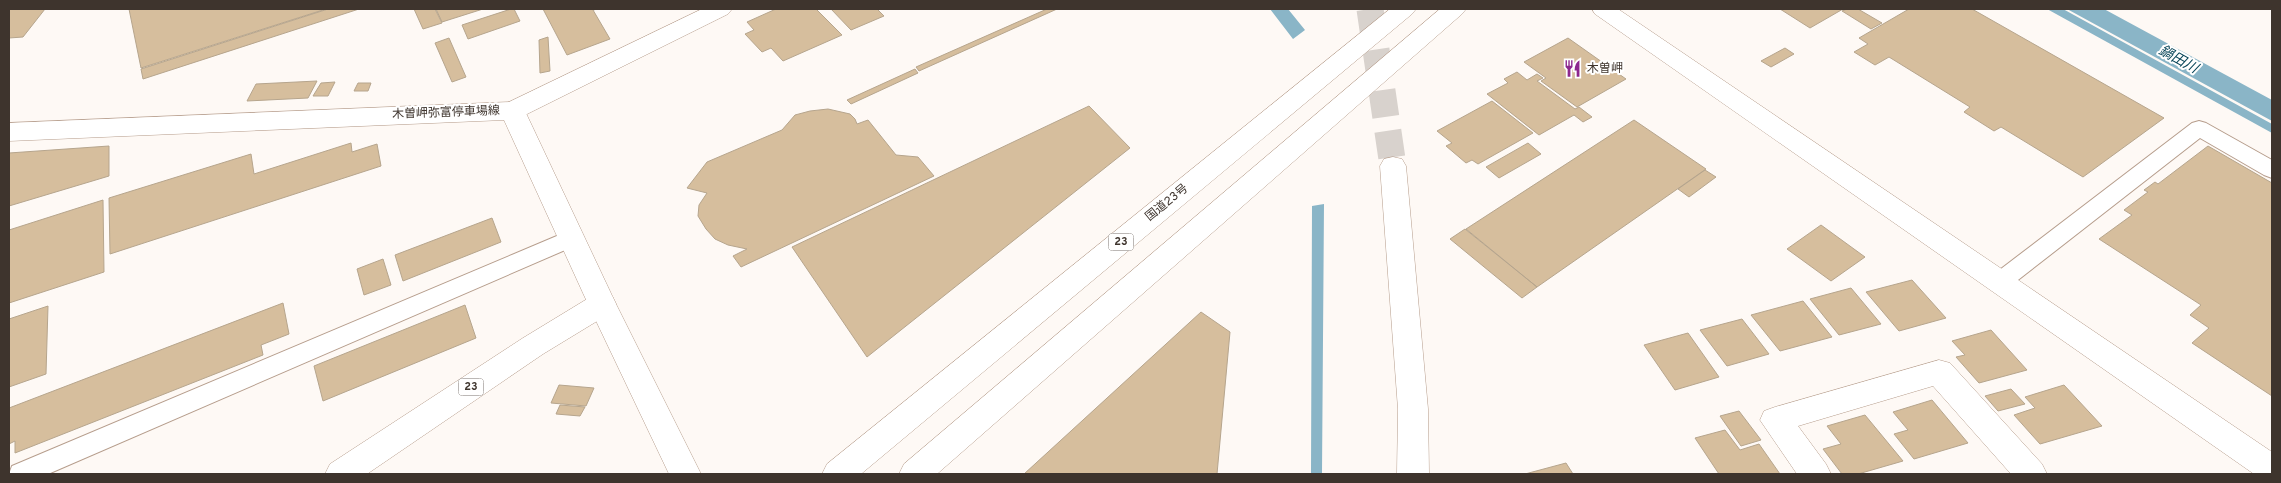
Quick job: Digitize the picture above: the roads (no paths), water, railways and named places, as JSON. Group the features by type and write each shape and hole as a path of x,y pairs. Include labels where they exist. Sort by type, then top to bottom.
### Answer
{"main road":[{"path":"512,111 720,9"},
{"name":"国道23号","path":"838,474 1404,9"},
{"path":"915,474 1454,9"},
{"path":"1603,9 2001,280 2272,469"},
{"name":"木曽岬弥富停車場線","path":"9,132 512,111 602,304 685,474"},
{"path":"1392,166 1414,409 1412,474"},
{"name":"23","path":"341,474 533,346 602,304"},
{"path":"1815,474 1775,420 1939,372 2031,474"}],"lane":[{"path":"2001,280 2199,128 2272,170"},
{"path":"21,474 571,238"}],"water":[{"path":"1270,9 1288,9 1305,30 1293,39"},
{"path":"2047,9 2063,9 2272,124 2272,133"},
{"name":"鍋田川","path":"2067,9 2104,9 2272,100 2272,121"},
{"path":"1324,204 1322,474 1311,474 1312,206"}],"tunnel":[{"path":"1370,9 1393,166"}],"place":[{"name":"木曽岬","path":"1573,69"}]}
